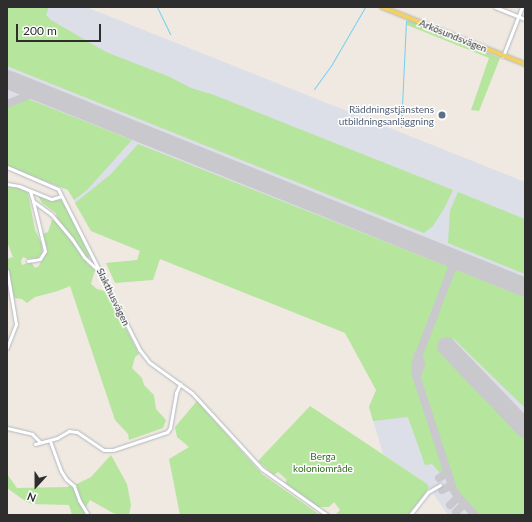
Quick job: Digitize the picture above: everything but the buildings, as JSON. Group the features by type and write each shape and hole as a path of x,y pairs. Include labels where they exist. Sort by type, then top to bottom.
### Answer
{"main road":[{"name":"Arkösundsvägen","path":"382,7 525,64"}],"street":[{"path":"495,7 525,19"},
{"path":"503,56 522,7"},
{"name":"Slakthusvägen","path":"7,167 58,189 139,349 149,362 180,384 216,418 262,469 327,515"},
{"path":"7,184 19,186 30,192 52,198 61,196"},
{"path":"28,261 42,257 45,251 30,192"},
{"path":"33,201 51,214 72,239 84,257 102,275"},
{"path":"7,271 16,324 7,348"},
{"path":"35,444 50,441 69,431 77,432 104,450 113,450 167,432 170,428 175,398 180,384"},
{"path":"7,428 27,432 36,436 40,442"},
{"path":"50,441 61,471 66,479 74,486 79,500 88,515"},
{"path":"410,515 428,492 440,485"}],"shaded area":[{"path":"7,7 86,7 525,182 525,515 448,515 426,483 383,454 369,407 377,390 345,332 91,231 68,190 7,166"}],"green space":[{"path":"7,7 49,7 46,15 51,20 106,52 170,77 191,88 214,95 453,190 445,207 433,226 424,233 7,66"},
{"path":"407,19 500,58 479,111 471,110 489,58 407,25"},
{"path":"28,99 132,140 87,190 74,200 68,190 7,166 7,107"},
{"path":"138,144 449,267 412,365 445,470 440,473 432,464 425,465 408,417 373,421 369,407 376,390 345,333 160,259 153,280 115,283 106,263 137,260 140,251 91,231 75,203 111,174"},
{"path":"7,186 20,188 28,193 35,230 43,246 42,253 38,258 28,259 23,257 21,261 22,265 31,262 35,268 39,266 47,248 42,234 48,232 52,220 57,218 56,213 42,203 38,196 62,200 90,255 87,263 95,270 91,284 97,289 108,292 139,354 135,357 132,368 142,378 144,385 154,395 156,409 166,420 163,428 129,440 128,434 115,420 70,286 35,297 27,303 22,299 14,298 7,265 7,259 13,257 7,242"},
{"path":"458,192 525,219 525,274 448,243 450,211"},
{"path":"454,269 525,297 525,408 454,339 441,351 525,439 525,515 479,515 464,501 457,491 420,375 423,366 421,352"},
{"path":"197,401 262,474 320,515 180,515 169,459 189,447 177,437 175,427"},
{"name":"Berga koloniområde","path":"310,406 426,483 429,487 427,491 408,515 335,515 340,510 334,502 329,507 318,507 285,483 287,480 278,472 274,475 258,461"},
{"path":"111,455 127,484 131,505 129,515 119,515 113,513 90,500 86,507 80,501 75,485 91,477"},
{"path":"7,474 17,488 67,487 72,485 87,515 72,515 69,505 32,504 25,501 7,488"}],"waterway":[{"path":"157,7 170,34"},
{"path":"314,89 332,64 365,7"},
{"path":"401,127 406,21"}],"taxiway":[{"path":"7,104 32,94 45,94"},
{"path":"429,248 447,258 451,265 451,271"},
{"path":"475,515 458,497 453,489 416,375 415,365 452,268 462,263 480,268"},
{"path":"417,377 421,364 418,354"},
{"path":"439,478 448,472"},
{"path":"442,490 452,485"},
{"path":"450,505 458,497"},
{"path":"456,512 464,504"}],"runway":[{"path":"7,79 525,287"},
{"path":"446,346 525,428"}],"place":[{"name":"Räddningstjänstens utbildningsanläggning","path":"442,115"}]}
